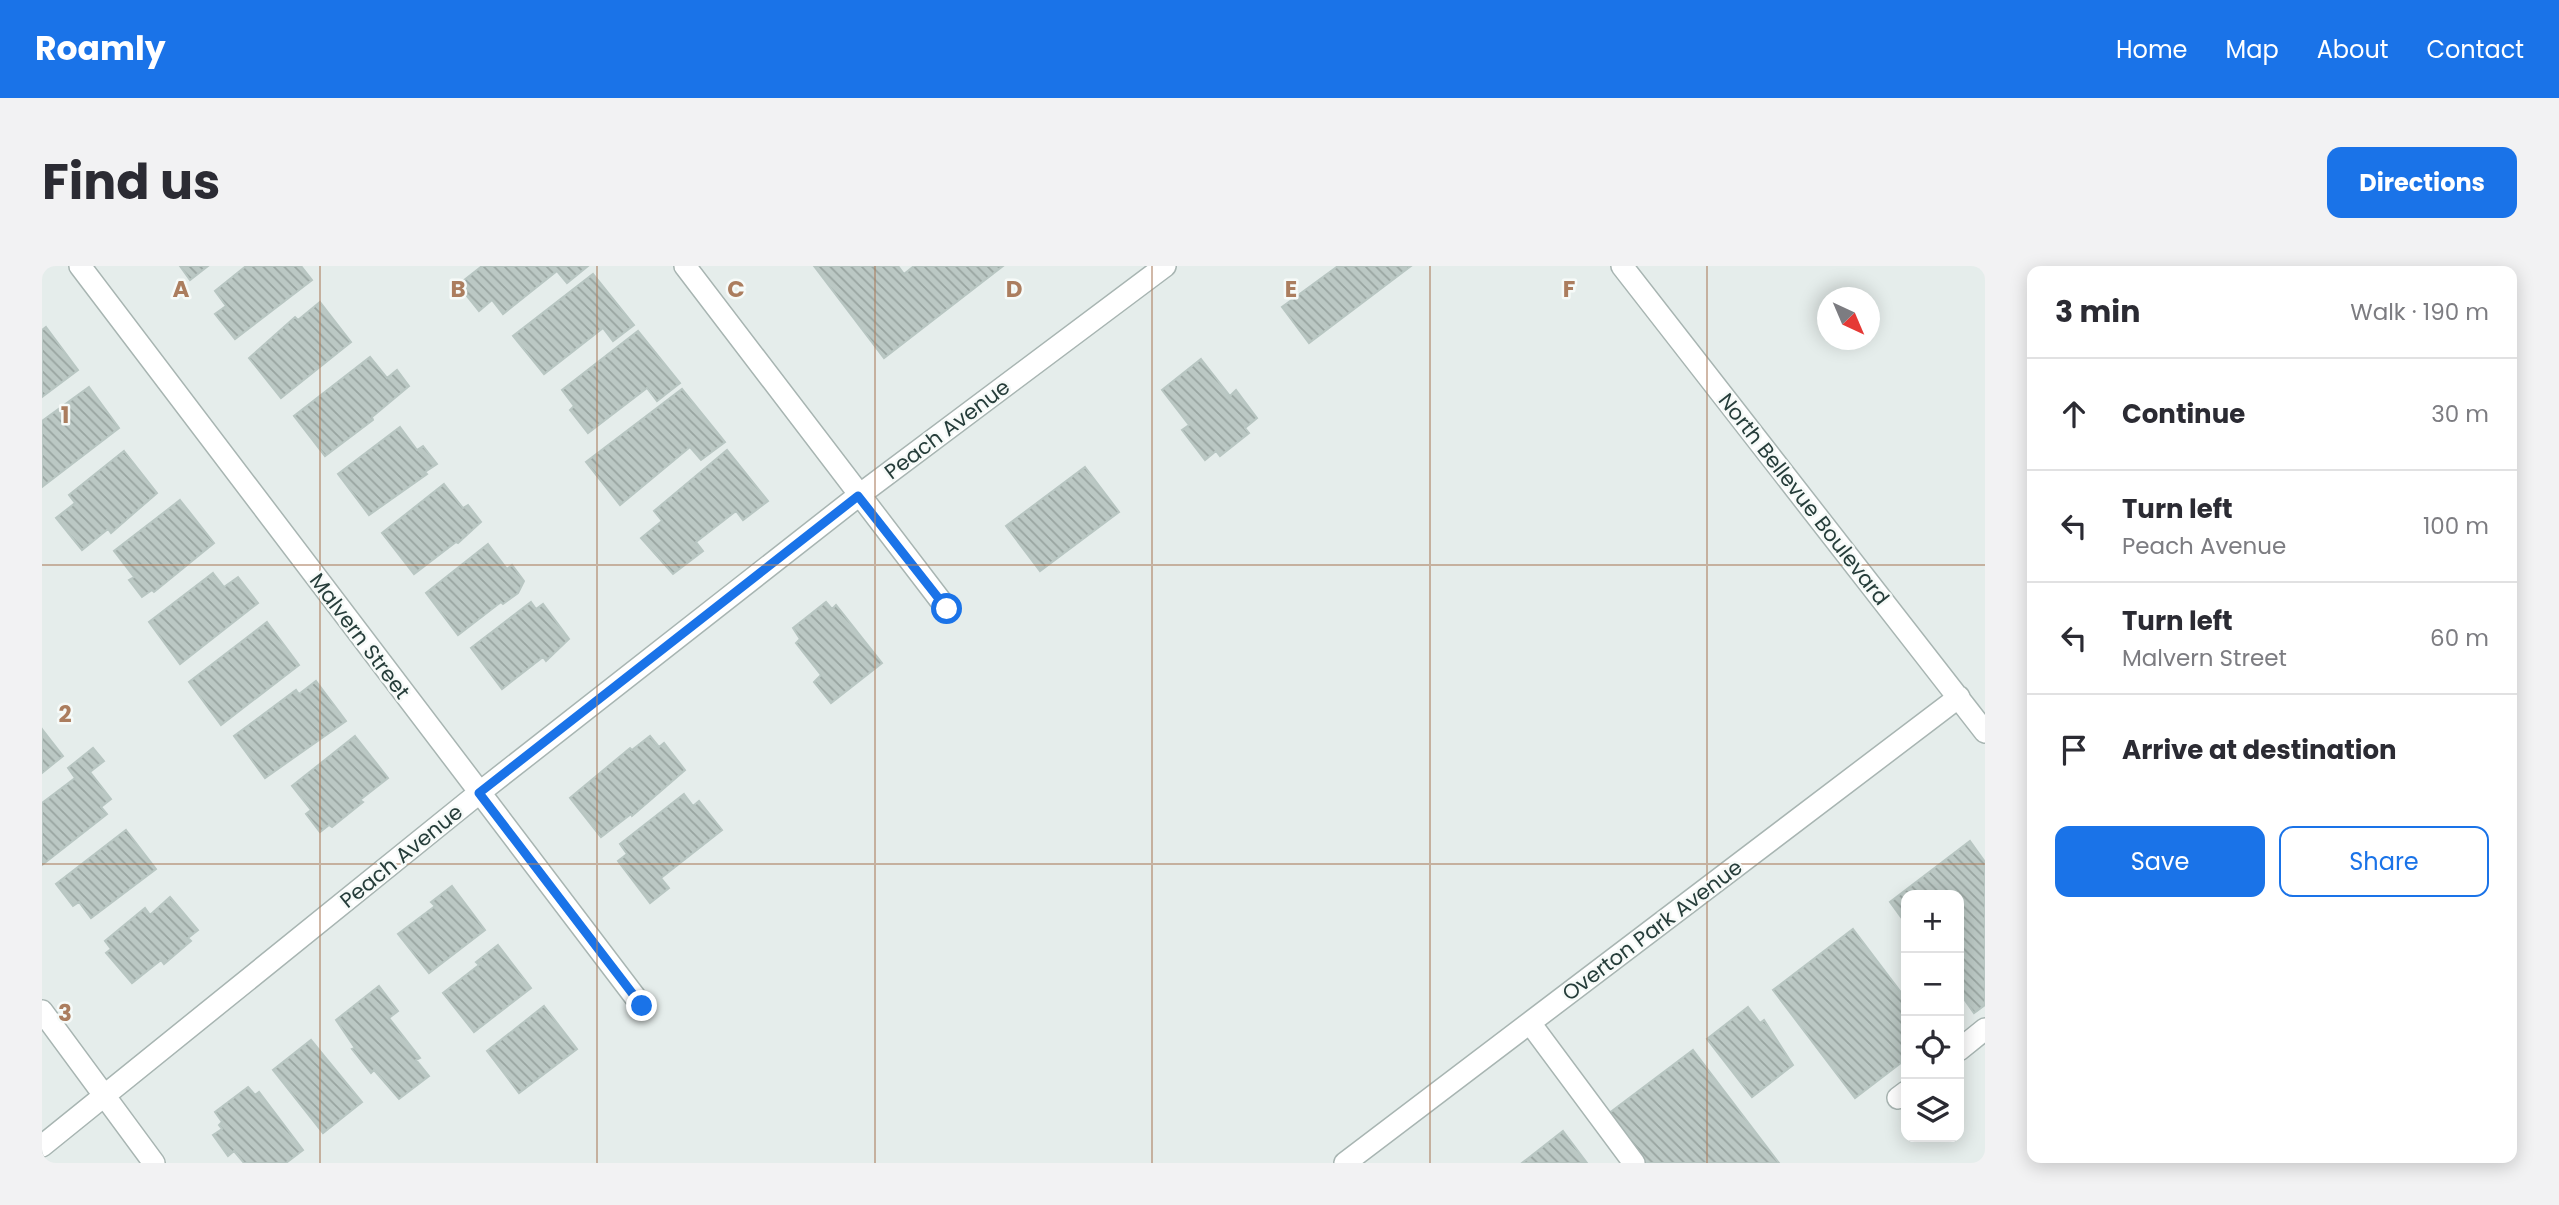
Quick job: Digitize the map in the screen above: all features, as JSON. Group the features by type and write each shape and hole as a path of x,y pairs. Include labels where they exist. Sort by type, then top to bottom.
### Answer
{"street":[{"name":"Malvern Street","path":"80,266 642,1006"},
{"path":"685,266 858,496 947,609"},
{"name":"North Bellevue Boulevard","path":"1622,266 1985,732"},
{"name":"Peach Avenue","path":"42,1146 479,793 858,496 1159,268"},
{"name":"Overton Park Avenue","path":"1356,1160 1530,1023 1959,697"},
{"path":"42,1011 154,1163"},
{"path":"1530,1023 1634,1163"},
{"path":"1964,1046 1985,1029"}],"building":[{"path":"180,266 208,266 190,280"},
{"path":"246,266 301,266 312,280 235,339 215,314 226,306 215,291"},
{"path":"482,266 588,266 567,283 557,271 503,314 492,300 479,311 458,285"},
{"path":"814,266 898,266 904,274 914,266 1003,266 884,358"},
{"path":"1338,266 1411,266 1309,343 1282,307"},
{"path":"593,274 634,325 613,341 603,328 544,374 513,336"},
{"path":"320,302 351,342 281,398 249,358 295,317 298,320"},
{"path":"46,327 78,370 42,397 42,330"},
{"path":"638,331 680,383 657,401 647,388 588,433 570,410 574,406 562,390"},
{"path":"370,357 387,378 397,370 409,386 372,417 373,420 325,456 294,416"},
{"path":"1201,359 1230,396 1236,390 1257,418 1245,428 1249,433 1220,456 1216,451 1205,460 1182,430 1189,425 1162,390"},
{"path":"89,387 119,428 42,487 42,421"},
{"path":"682,389 725,442 701,460 690,447 620,505 586,462"},
{"path":"400,427 417,450 423,446 437,464 369,515 338,474"},
{"path":"727,450 768,501 743,520 736,511 696,542 703,551 673,574 641,538 662,521 654,511"},
{"path":"124,451 157,493 111,533 108,529 82,550 56,518 75,503 69,495"},
{"path":"1085,467 1119,512 1040,571 1006,526"},
{"path":"444,484 463,508 468,505 481,522 458,543 414,574 382,533"},
{"path":"180,500 214,543 154,592 152,590 142,597 129,580 134,577 114,551"},
{"path":"488,544 507,569 512,565 524,581 518,593 503,604 501,602 458,635 426,593"},
{"path":"213,573 224,587 238,577 258,603 180,664 149,622"},
{"path":"531,602 536,609 543,604 569,639 546,661 543,657 502,689 471,648"},
{"path":"826,602 832,609 836,605 882,663 831,703 814,682 821,675 796,643 800,639 793,628"},
{"path":"267,622 299,665 221,725 189,682"},
{"path":"316,681 346,721 265,778 234,736 296,690 299,694"},
{"path":"42,729 63,756 42,773"},
{"path":"355,736 388,778 332,827 329,825 320,832 306,814 311,810 292,786"},
{"path":"650,736 659,747 664,743 685,770 632,816 631,814 601,837 570,798 630,748 632,750"},
{"path":"93,748 104,761 90,772 111,799 101,807 107,814 42,865 42,803 75,778 68,768"},
{"path":"684,794 693,806 699,801 722,830 661,878 669,888 650,903 618,861 627,854 620,844"},
{"path":"126,830 156,869 91,918 79,902 73,906 56,884"},
{"path":"1970,841 1985,862 1985,1005 1974,1013 1964,999 1964,890 1906,890"},
{"path":"452,886 485,930 429,973 398,934 435,906 431,902"},
{"path":"1901,894 1901,917 1890,902"},
{"path":"170,897 198,930 188,938 191,941 164,964 161,960 132,983 106,953 111,949 105,941 145,908 150,915"},
{"path":"1853,929 1901,992 1901,1063 1855,1098 1773,990"},
{"path":"498,945 531,988 474,1032 443,993 479,965 476,962"},
{"path":"379,986 398,1011 389,1018 420,1058 416,1060 429,1076 399,1099 374,1070 371,1073 352,1049 355,1048 336,1020"},
{"path":"544,1006 577,1049 519,1093 487,1051"},
{"path":"1748,1007 1760,1023 1764,1020 1793,1065 1752,1097 1707,1039"},
{"path":"311,1040 362,1102 323,1133 273,1070"},
{"path":"1693,1050 1779,1163 1645,1163 1608,1114"},
{"path":"248,1087 255,1095 259,1092 303,1150 286,1163 244,1163 234,1151 228,1156 213,1135 222,1129 219,1125 222,1122 215,1112"},
{"path":"1563,1131 1587,1163 1522,1163"}],"route":[{"path":"642,1006 479,793 858,496 947,609"}]}
